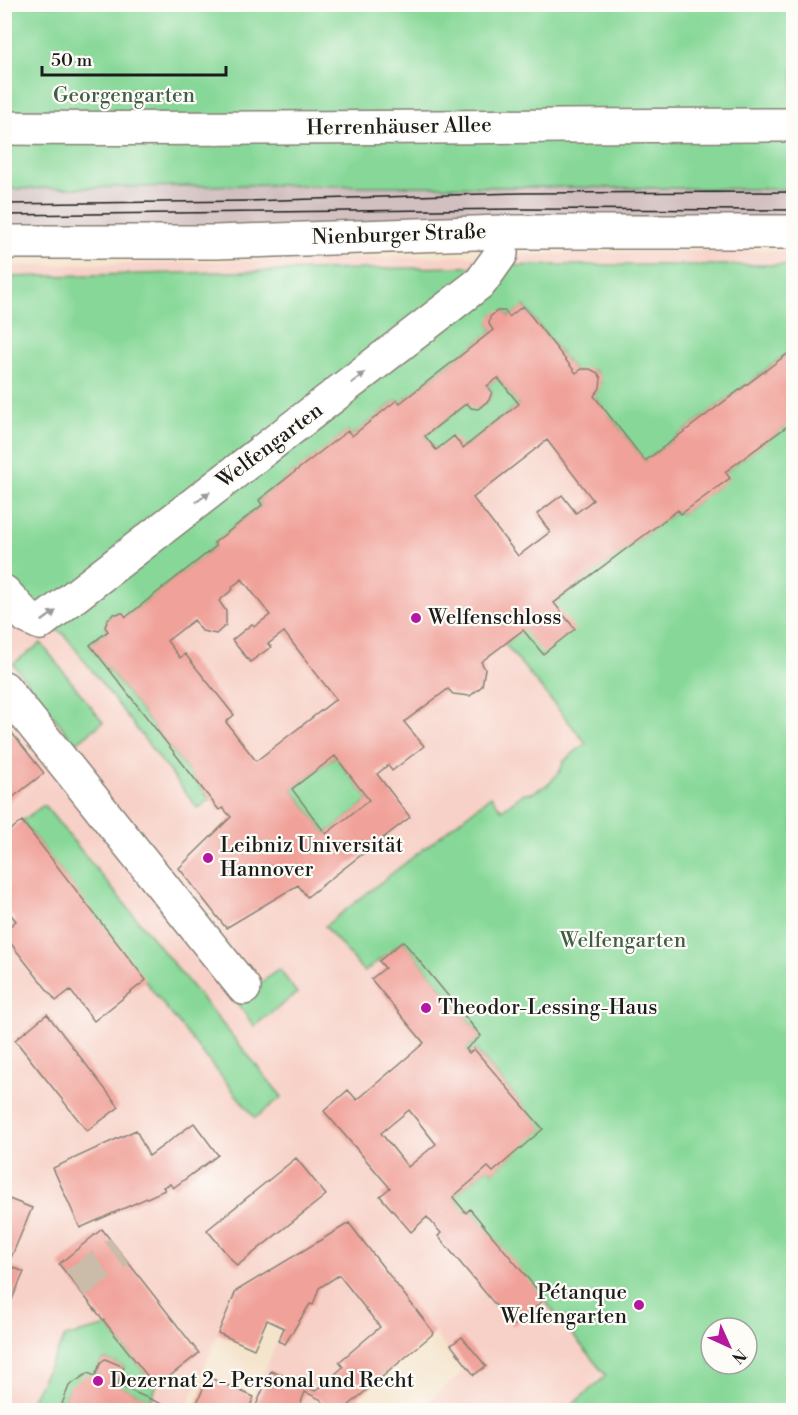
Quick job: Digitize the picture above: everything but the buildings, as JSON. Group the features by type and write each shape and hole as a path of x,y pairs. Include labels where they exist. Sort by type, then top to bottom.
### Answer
{"street":[{"name":"Herrenhäuser Allee","path":"4,128 201,130 505,125 794,125"},
{"name":"Nienburger Straße","path":"4,242 216,242 502,232 794,232"},
{"name":"Welfengarten","path":"8,600 27,617 40,622 481,282 501,254 502,232"},
{"path":"4,688 244,988"}],"shaded area":[{"path":"259,185 793,189 794,220 5,231 4,189"},
{"name":"Leibniz Universität Hannover","path":"725,250 793,252 793,421 726,472 730,478 681,514 678,510 586,743 564,761 560,771 549,784 501,810 491,797 377,886 364,972 403,941 481,1036 466,1048 474,1049 543,1129 493,1172 488,1167 470,1209 607,1376 566,1410 417,1410 464,1371 434,1333 343,1410 248,1410 302,1283 284,1261 236,1291 186,1410 5,1410 4,266"}],"green space":[{"name":"Georgengarten","path":"4,5 793,5 793,189 259,185 5,189"},
{"path":"545,265 793,265 793,349 645,461 594,396 600,383 598,374 589,369 576,373 524,306 509,317 505,311 494,314 489,324 493,330 400,403 397,400 352,436 348,431 259,500 262,505 214,543 216,546 126,617 114,614 108,619 105,627 108,631 90,645 210,799 198,809 64,634 5,604 4,277"},
{"path":"498,378 519,404 463,448 436,450 425,436 467,403 478,409 489,400 492,392 487,386"},
{"name":"Welfengarten","path":"793,421 793,1410 566,1410 606,1376 470,1209 466,1213 453,1197 488,1167 493,1172 542,1129 475,1049 469,1053 466,1049 481,1036 403,941 364,972 325,926 491,796 502,810 524,793 532,793 549,784 560,771 564,761 586,743 505,644 554,603 678,510 681,514 729,478 725,472"},
{"path":"41,643 103,722 75,744 13,664"},
{"path":"335,756 369,800 326,834 292,789"},
{"path":"44,805 282,1097 255,1118 159,999 22,821"},
{"path":"279,969 297,993 254,1026 236,1002"},
{"path":"108,1326 156,1387 151,1400 117,1385 124,1367 105,1359 101,1362 95,1376 69,1387 62,1404 77,1410 55,1410 31,1401 65,1337"}],"tunnel":[{"path":"75,1284 120,1251"}],"tram line":[{"path":"4,204 246,201 521,193 794,192"},
{"path":"4,215 516,209 794,210"}],"place":[{"name":"Welfenschloss","path":"416,618"},
{"name":"Leibniz Universität Hannover","path":"208,858"},
{"name":"Theodor-Lessing-Haus","path":"426,1008"},
{"name":"Pétanque Welfengarten","path":"639,1305"},
{"name":"Dezernat 2 - Personal und Recht","path":"98,1381"}]}
